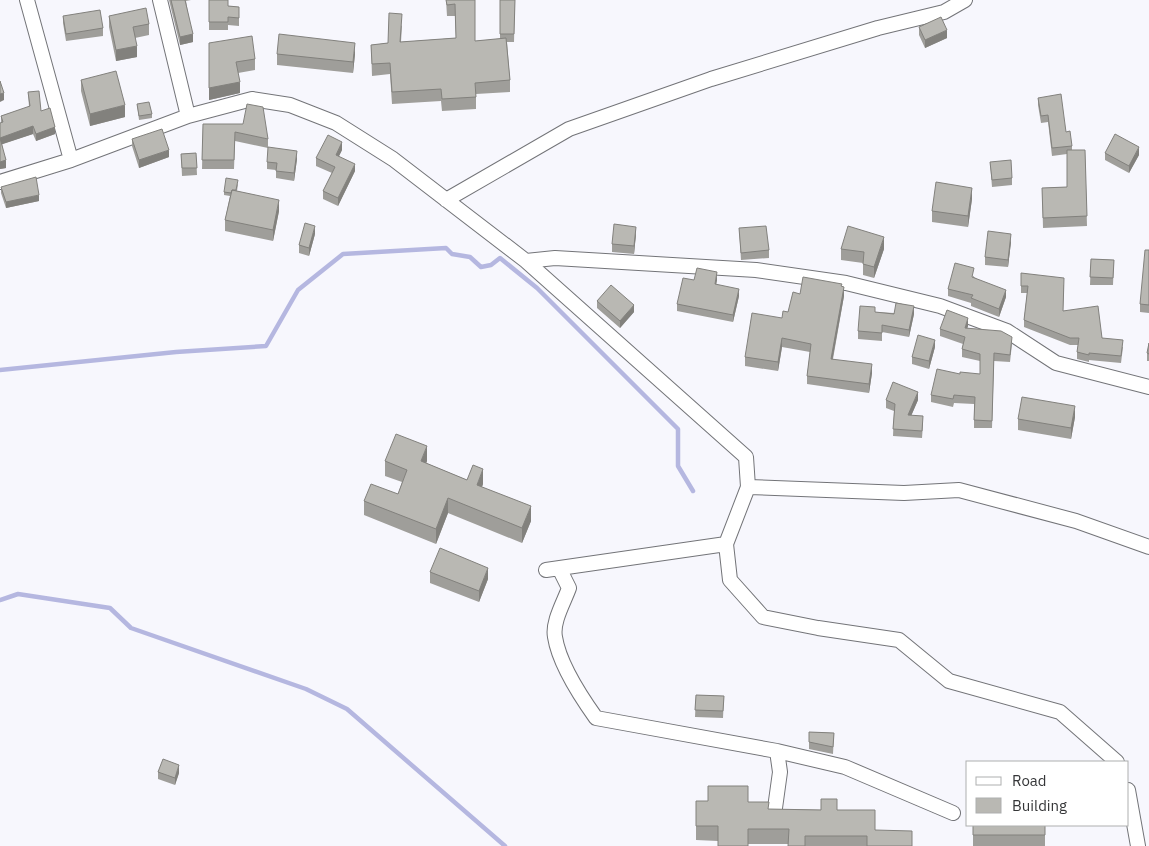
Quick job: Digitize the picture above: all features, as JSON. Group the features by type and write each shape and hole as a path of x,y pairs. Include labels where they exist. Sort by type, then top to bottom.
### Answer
{"street":[{"path":"27,0 72,160"},
{"path":"160,0 188,116"},
{"path":"446,200 569,129 711,79 878,28 944,12 965,0"},
{"path":"0,182 72,160 188,116 252,99 290,105 336,123 393,159 526,261 746,457 748,487 726,544 730,580 763,617 818,628 899,640 949,681 1060,712 1115,761"},
{"path":"526,261 555,258 756,270 846,283 940,306 1007,331 1056,363 1149,387"},
{"path":"748,487 904,494 960,490 1076,521 1149,547"},
{"path":"726,544 552,569 569,588 557,621 554,636 574,686 596,718 776,751 845,767 953,813"},
{"path":"774,808 780,772 776,751"},
{"path":"1129,796 1138,846"}],"building":[{"path":"171,0 185,0 193,34 180,37"},
{"path":"209,0 228,0 228,6 239,7 239,18 228,17 228,22 209,22"},
{"path":"446,0 475,0 475,41 506,38 510,80 475,83 476,97 442,99 441,89 392,92 390,63 372,64 371,45 388,43 389,13 402,14 400,42 456,38 455,4 447,5"},
{"path":"500,0 515,0 514,34 500,34"},
{"path":"146,8 149,24 133,27 137,46 116,50 109,16"},
{"path":"100,10 103,28 66,34 63,16"},
{"path":"941,17 947,30 925,40 919,27"},
{"path":"279,34 355,43 353,62 277,54"},
{"path":"252,36 255,59 236,62 240,82 209,88 209,43"},
{"path":"116,71 125,105 90,114 81,80"},
{"path":"0,81 4,93 0,94"},
{"path":"39,91 41,111 50,108 55,127 36,134 33,126 0,138 0,123 3,122 1,116 30,106 28,92"},
{"path":"1061,94 1066,132 1070,131 1072,146 1052,148 1048,115 1041,116 1038,98"},
{"path":"149,102 152,114 139,116 137,104"},
{"path":"247,104 263,107 268,139 235,132 234,160 202,160 203,124 243,124"},
{"path":"162,129 169,150 139,160 132,139"},
{"path":"1115,134 1139,147 1129,166 1105,153"},
{"path":"328,135 342,142 336,155 355,164 338,198 323,191 335,167 316,158"},
{"path":"0,138 6,160 0,162"},
{"path":"268,147 297,151 294,173 276,171 277,163 267,162"},
{"path":"1067,150 1085,150 1087,216 1043,218 1042,188 1067,187"},
{"path":"196,153 197,168 182,168 181,154"},
{"path":"1011,160 1012,178 992,180 990,162"},
{"path":"36,177 39,195 6,202 1,187"},
{"path":"226,178 238,180 236,190 232,190 231,193 224,192"},
{"path":"936,182 972,188 968,216 932,211"},
{"path":"232,190 279,200 273,230 225,220"},
{"path":"305,223 315,226 309,248 299,245"},
{"path":"614,224 636,227 634,246 612,244"},
{"path":"766,226 769,250 741,253 739,228"},
{"path":"848,226 884,237 874,267 863,264 864,252 841,249"},
{"path":"988,231 1011,234 1008,260 985,257"},
{"path":"1145,250 1149,250 1149,305 1140,304"},
{"path":"1091,259 1114,260 1113,278 1090,277"},
{"path":"955,263 974,268 972,277 1006,290 999,309 971,298 973,295 948,289"},
{"path":"697,268 717,272 715,284 739,289 733,315 677,304 683,278 694,280"},
{"path":"1021,273 1064,278 1063,311 1098,306 1102,338 1123,340 1121,356 1089,353 1089,355 1077,352 1079,338 1070,338 1024,320 1028,286 1021,286"},
{"path":"803,277 842,284 841,286 844,287 831,359 872,364 869,384 807,376 811,344 782,338 778,362 745,357 752,313 782,318 783,311 788,312 793,292 800,294"},
{"path":"611,285 634,305 620,321 597,301"},
{"path":"896,303 914,306 909,330 882,325 882,333 858,331 860,306 875,307 875,312 894,314"},
{"path":"947,310 968,318 965,328 1001,331 1012,337 1010,355 994,353 992,421 974,420 975,397 954,395 953,399 931,395 937,369 960,374 960,372 980,374 980,354 962,349 965,337 940,329"},
{"path":"918,335 935,340 929,361 912,357"},
{"path":"893,382 918,392 908,415 923,416 922,431 893,429 895,404 886,400"},
{"path":"1022,397 1075,406 1071,428 1018,419"},
{"path":"396,434 427,446 421,461 467,480 473,465 483,469 477,485 531,506 522,528 448,498 436,529 364,501 371,484 398,494 407,470 385,461"},
{"path":"440,548 488,568 479,591 430,572"},
{"path":"696,695 724,696 723,711 695,710"},
{"path":"809,732 834,733 833,747 809,742"},
{"path":"163,759 179,765 175,778 158,772"},
{"path":"708,786 748,786 748,802 769,802 768,809 821,810 821,799 837,799 837,810 875,810 875,830 912,831 912,846 867,846 867,836 805,836 805,846 788,846 789,829 748,829 748,846 718,846 718,826 696,826 696,801 708,801"},
{"path":"973,826 1045,826 1045,835 973,835"}],"waterway":[{"path":"0,370 176,352 266,346 298,290 343,254 446,248 452,254 470,257 481,267 491,265 500,258 537,288 678,429 678,466 693,491"},
{"path":"0,600 18,594 110,608 131,628 306,689 347,709 505,846"}]}
